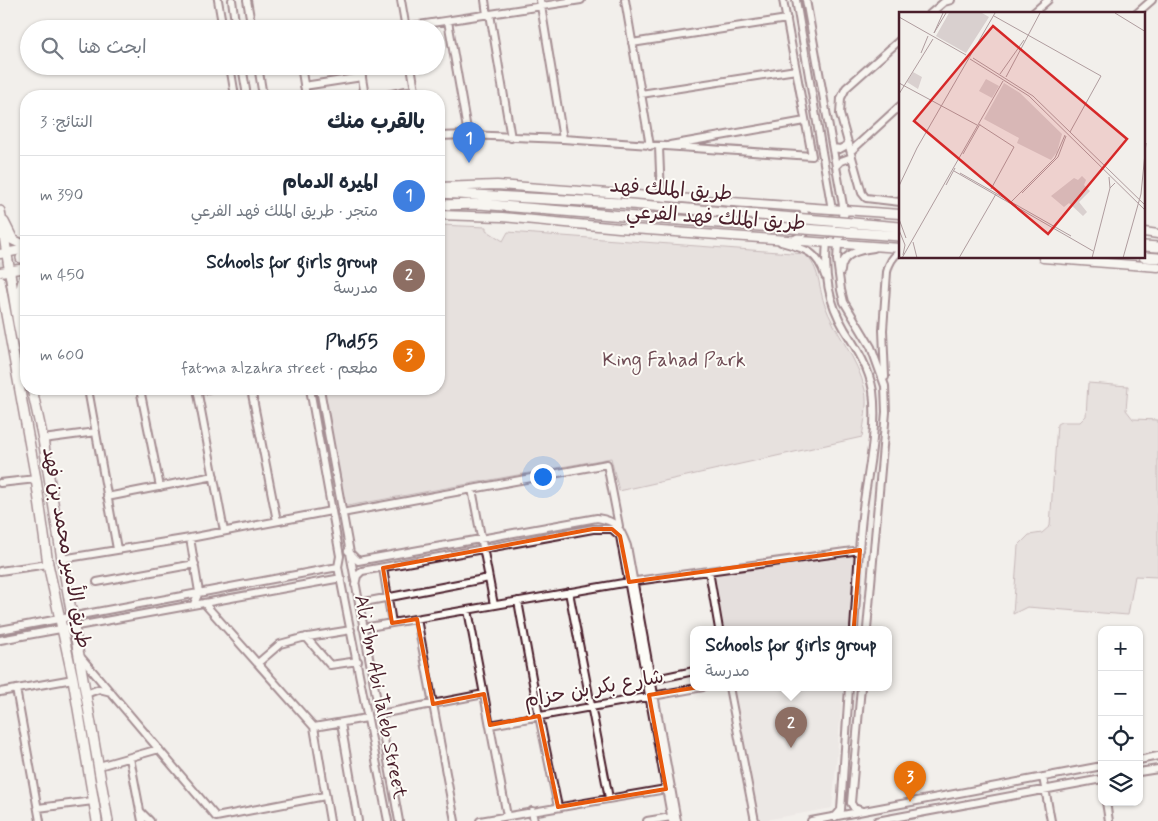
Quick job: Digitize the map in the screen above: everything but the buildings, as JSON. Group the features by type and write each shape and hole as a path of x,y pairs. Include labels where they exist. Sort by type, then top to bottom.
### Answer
{"highway":[{"path":"445,189 508,196"},
{"name":"طريق الملك فهد","path":"445,193 619,203 899,227"},
{"name":"طريق الملك فهد","path":"445,206 479,204 899,236"},
{"path":"0,213 13,240 20,244"},
{"name":"طريق الأمير محمد بن فهد","path":"0,213 4,272 20,369"},
{"name":"طريق الأمير محمد بن فهد","path":"0,281 20,343"},
{"path":"0,296 13,321"},
{"path":"13,321 20,299"},
{"name":"طريق الأمير محمد بن فهد","path":"24,395 48,564 73,679 97,821"},
{"name":"طريق الأمير محمد بن فهد","path":"33,395 43,439 108,821"}],"main road":[{"name":"طريق الملك فهد الفرعي","path":"445,188 498,185 899,214"},
{"path":"826,242 832,210"},
{"path":"838,244 844,211"},
{"name":"طريق الملك فهد الفرعي","path":"445,215 502,217 619,228 826,242 899,250"},
{"path":"3,254 20,250"},
{"path":"1056,259 1158,267"},
{"path":"4,272 20,264"}],"street":[{"path":"218,0 221,20"},
{"path":"232,0 235,20"},
{"path":"249,0 251,20"},
{"path":"401,0 405,20"},
{"path":"485,0 511,138"},
{"path":"445,21 541,3 581,0"},
{"path":"625,0 650,146"},
{"path":"445,136 564,139 812,156 783,0"},
{"path":"796,0 832,210"},
{"path":"806,0 844,211"},
{"path":"932,12 944,2 951,0"},
{"path":"1034,12 1048,0"},
{"path":"1138,12 1152,0"},
{"path":"541,3 564,139"},
{"path":"448,20 468,135"},
{"path":"632,44 787,20"},
{"path":"899,41 846,88 841,98 840,114 862,192 866,198 899,202"},
{"path":"641,94 796,70"},
{"path":"232,75 234,90"},
{"path":"244,75 246,90"},
{"path":"260,75 262,90"},
{"path":"302,75 305,90"},
{"path":"413,75 416,90"},
{"path":"304,86 362,77 364,90"},
{"path":"836,166 899,107"},
{"path":"659,147 806,121"},
{"path":"659,147 661,196"},
{"path":"833,148 851,151"},
{"path":"793,240 805,233 807,225 806,214 801,207"},
{"path":"765,238 803,248 809,251 820,265 844,328 861,354 872,389 874,404 872,435 863,511 854,626"},
{"path":"826,242 825,259 828,290"},
{"path":"838,244 837,260 844,302 871,347 885,386"},
{"path":"841,290 841,267 844,260 858,250 884,247"},
{"path":"867,626 886,412 883,333 885,292 889,264 899,251"},
{"path":"89,395 117,549"},
{"path":"141,395 160,486"},
{"path":"198,395 224,531"},
{"path":"252,395 277,521"},
{"path":"0,630 338,567 340,556 311,395"},
{"path":"321,395 398,821"},
{"path":"43,439 96,432"},
{"path":"342,514 607,464 619,526 627,546 631,582 674,820"},
{"path":"108,497 214,476"},
{"path":"0,483 36,479"},
{"path":"472,489 494,605"},
{"path":"62,559 190,538 332,511"},
{"path":"348,551 358,561 597,518 608,520 619,526"},
{"path":"355,585 356,576 362,571 593,528 612,529 620,536 652,680 652,695 666,788 674,820"},
{"path":"190,538 199,592 194,604"},
{"path":"364,628 631,582 860,550"},
{"path":"0,571 48,564"},
{"path":"97,582 195,564"},
{"name":"Ali Ibn Abi Taleb Street","path":"338,567 388,821"},
{"path":"383,568 392,623"},
{"path":"709,571 718,626"},
{"path":"0,640 336,578 341,580"},
{"path":"359,602 489,578"},
{"path":"569,592 610,798"},
{"path":"518,601 558,807"},
{"path":"204,603 314,727 330,821"},
{"path":"468,610 507,816"},
{"path":"417,618 455,821"},
{"path":"258,663 280,644 306,637 351,630"},
{"path":"306,637 330,665 358,661"},
{"path":"79,655 217,819 325,796"},
{"path":"652,680 690,672"},
{"path":"0,692 73,679"},
{"path":"86,694 93,690 105,688"},
{"path":"16,689 40,821"},
{"name":"شارع بكر بن حزام","path":"490,724 690,689"},
{"path":"730,691 755,821"},
{"path":"835,817 841,810 849,691"},
{"path":"862,691 851,803 854,808 863,811"},
{"path":"380,714 484,694"},
{"path":"314,727 367,718"},
{"path":"341,722 358,821"},
{"path":"99,766 159,750"},
{"path":"1143,759 1158,756"},
{"path":"130,758 142,821"},
{"path":"810,821 1098,768"},
{"path":"1143,771 1158,769"},
{"path":"1043,777 1051,821"},
{"path":"876,821 1098,781"},
{"path":"480,821 666,788"},
{"path":"38,808 93,800"},
{"path":"1107,806 1109,821"},
{"path":"532,811 534,821"},
{"path":"140,812 150,821"},
{"path":"647,821 674,820"}],"highlighted area":[{"path":"593,529 612,529 620,536 629,582 860,550 851,663 649,695 666,789 558,807 539,716 490,725 484,694 433,704 417,619 392,623 383,568"}],"shaded area":[{"path":"860,550 854,626 718,626 709,571"},
{"path":"733,691 843,691 832,808 759,821"}],"green space":[{"name":"King Fahad Park","path":"445,225 486,227 486,230 503,241 508,232 805,254 816,271 824,303 857,367 865,390 866,402 862,437 619,491 611,458 347,506 343,501 324,395 445,395"},
{"path":"1088,383 1128,386 1126,410 1133,419 1158,420 1158,577 1135,576 1128,615 1027,607 1013,614 1018,546 1029,535 1042,533 1050,526 1057,424 1061,422 1080,422 1086,416"}],"tunnel":[{"path":"0,266 20,263"}],"place":[{"name":"الميره الدمام","path":"469,163"},
{"name":"Schools for girls group","path":"791,748"},
{"name":"Phd55","path":"910,802"}]}
